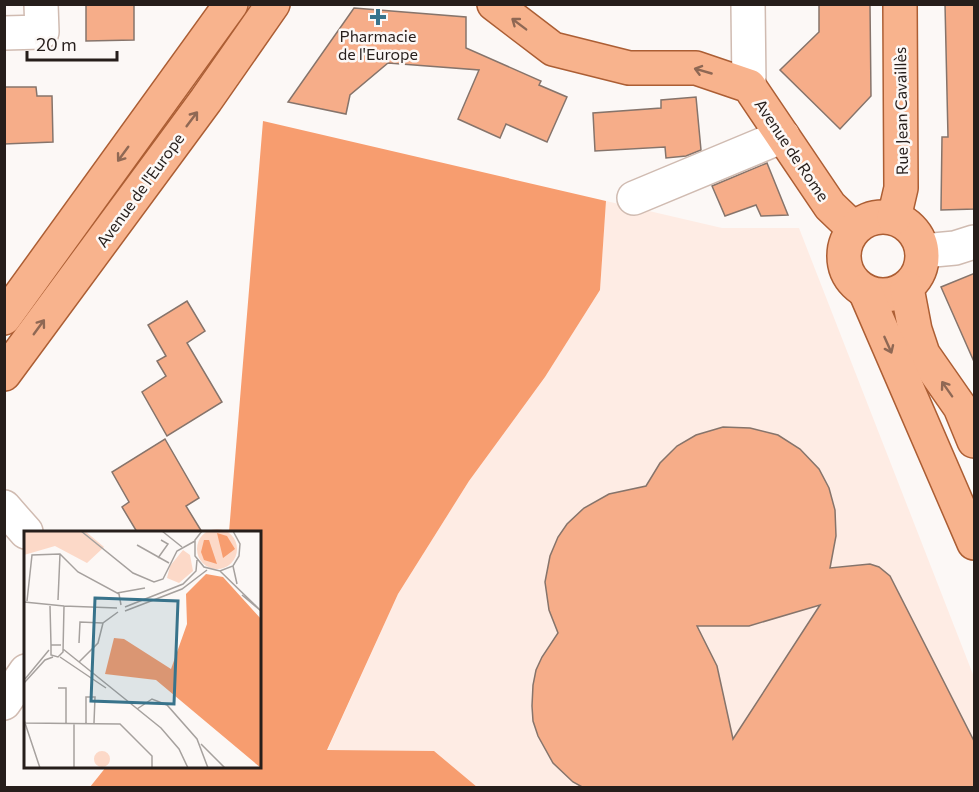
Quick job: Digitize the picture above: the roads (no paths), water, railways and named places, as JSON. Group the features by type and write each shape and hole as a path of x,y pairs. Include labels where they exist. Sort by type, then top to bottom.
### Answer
{"main road":[{"path":"4,318 231,4"},
{"name":"Avenue de l'Europe","path":"4,374 206,100 273,4"},
{"name":"Avenue de Rome","path":"494,4 553,49 629,68 696,68 749,86 830,206 854,230"},
{"name":"Rue Jean Cavaillès","path":"894,218 901,188 900,4"},
{"path":"883,216 894,218 904,222 920,240 922,265 907,288 886,296 876,295 865,291 849,276 844,265 844,252 847,240 862,222 883,216"},
{"path":"907,288 915,330 923,354 960,407 975,441"},
{"path":"865,291 975,543"}],"street":[{"path":"4,33 42,32 41,4"},
{"path":"748,4 749,86"},
{"path":"634,198 783,136"},
{"path":"922,251 955,248 975,242"},
{"path":"4,507 25,531"},
{"path":"4,703 24,674"}],"place":[{"name":"Pharmacie de l'Europe","path":"378,17"}]}
